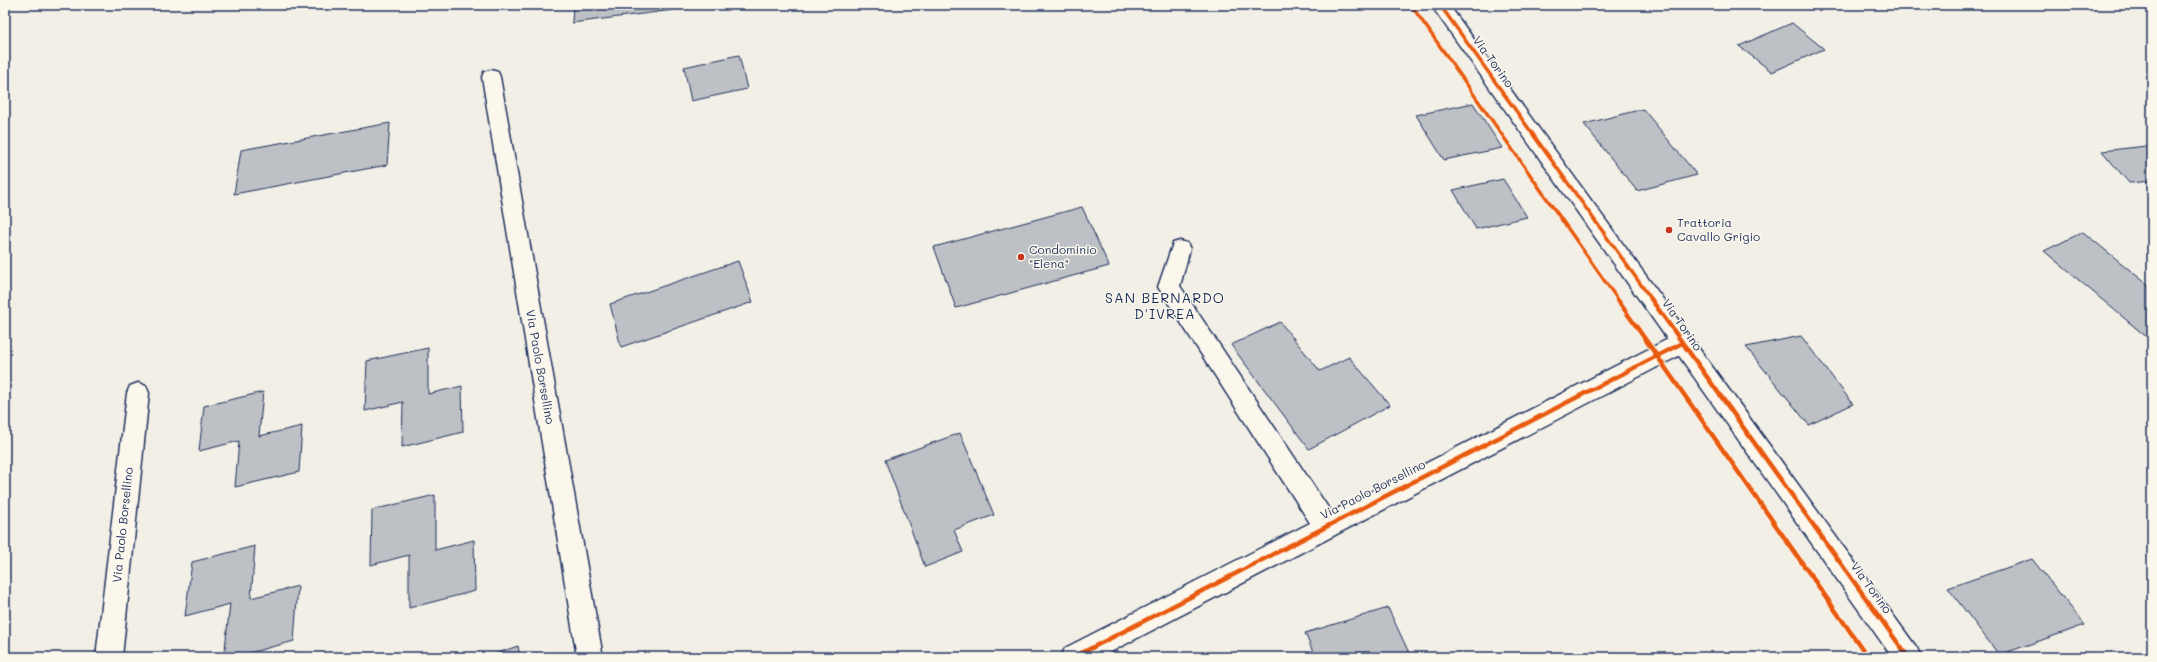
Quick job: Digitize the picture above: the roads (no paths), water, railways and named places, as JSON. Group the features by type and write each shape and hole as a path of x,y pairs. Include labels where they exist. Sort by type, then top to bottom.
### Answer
{"street":[{"name":"Via Torino","path":"1440,5 1908,657"},
{"name":"Via Paolo Borsellino","path":"491,77 590,657"},
{"name":"Via Paolo Borsellino","path":"1180,249 1169,287 1326,526"},
{"name":"Via Paolo Borsellino","path":"1074,657 1682,343"},
{"name":"Via Paolo Borsellino","path":"109,657 138,393"}],"place":[{"name":"Trattoria Cavallo Grigio","path":"1669,230"},
{"name":"Condominio \"Elena\"","path":"1021,257"}],"district":[{"name":"SAN BERNARDO D'IVREA","path":"1165,306"}]}
